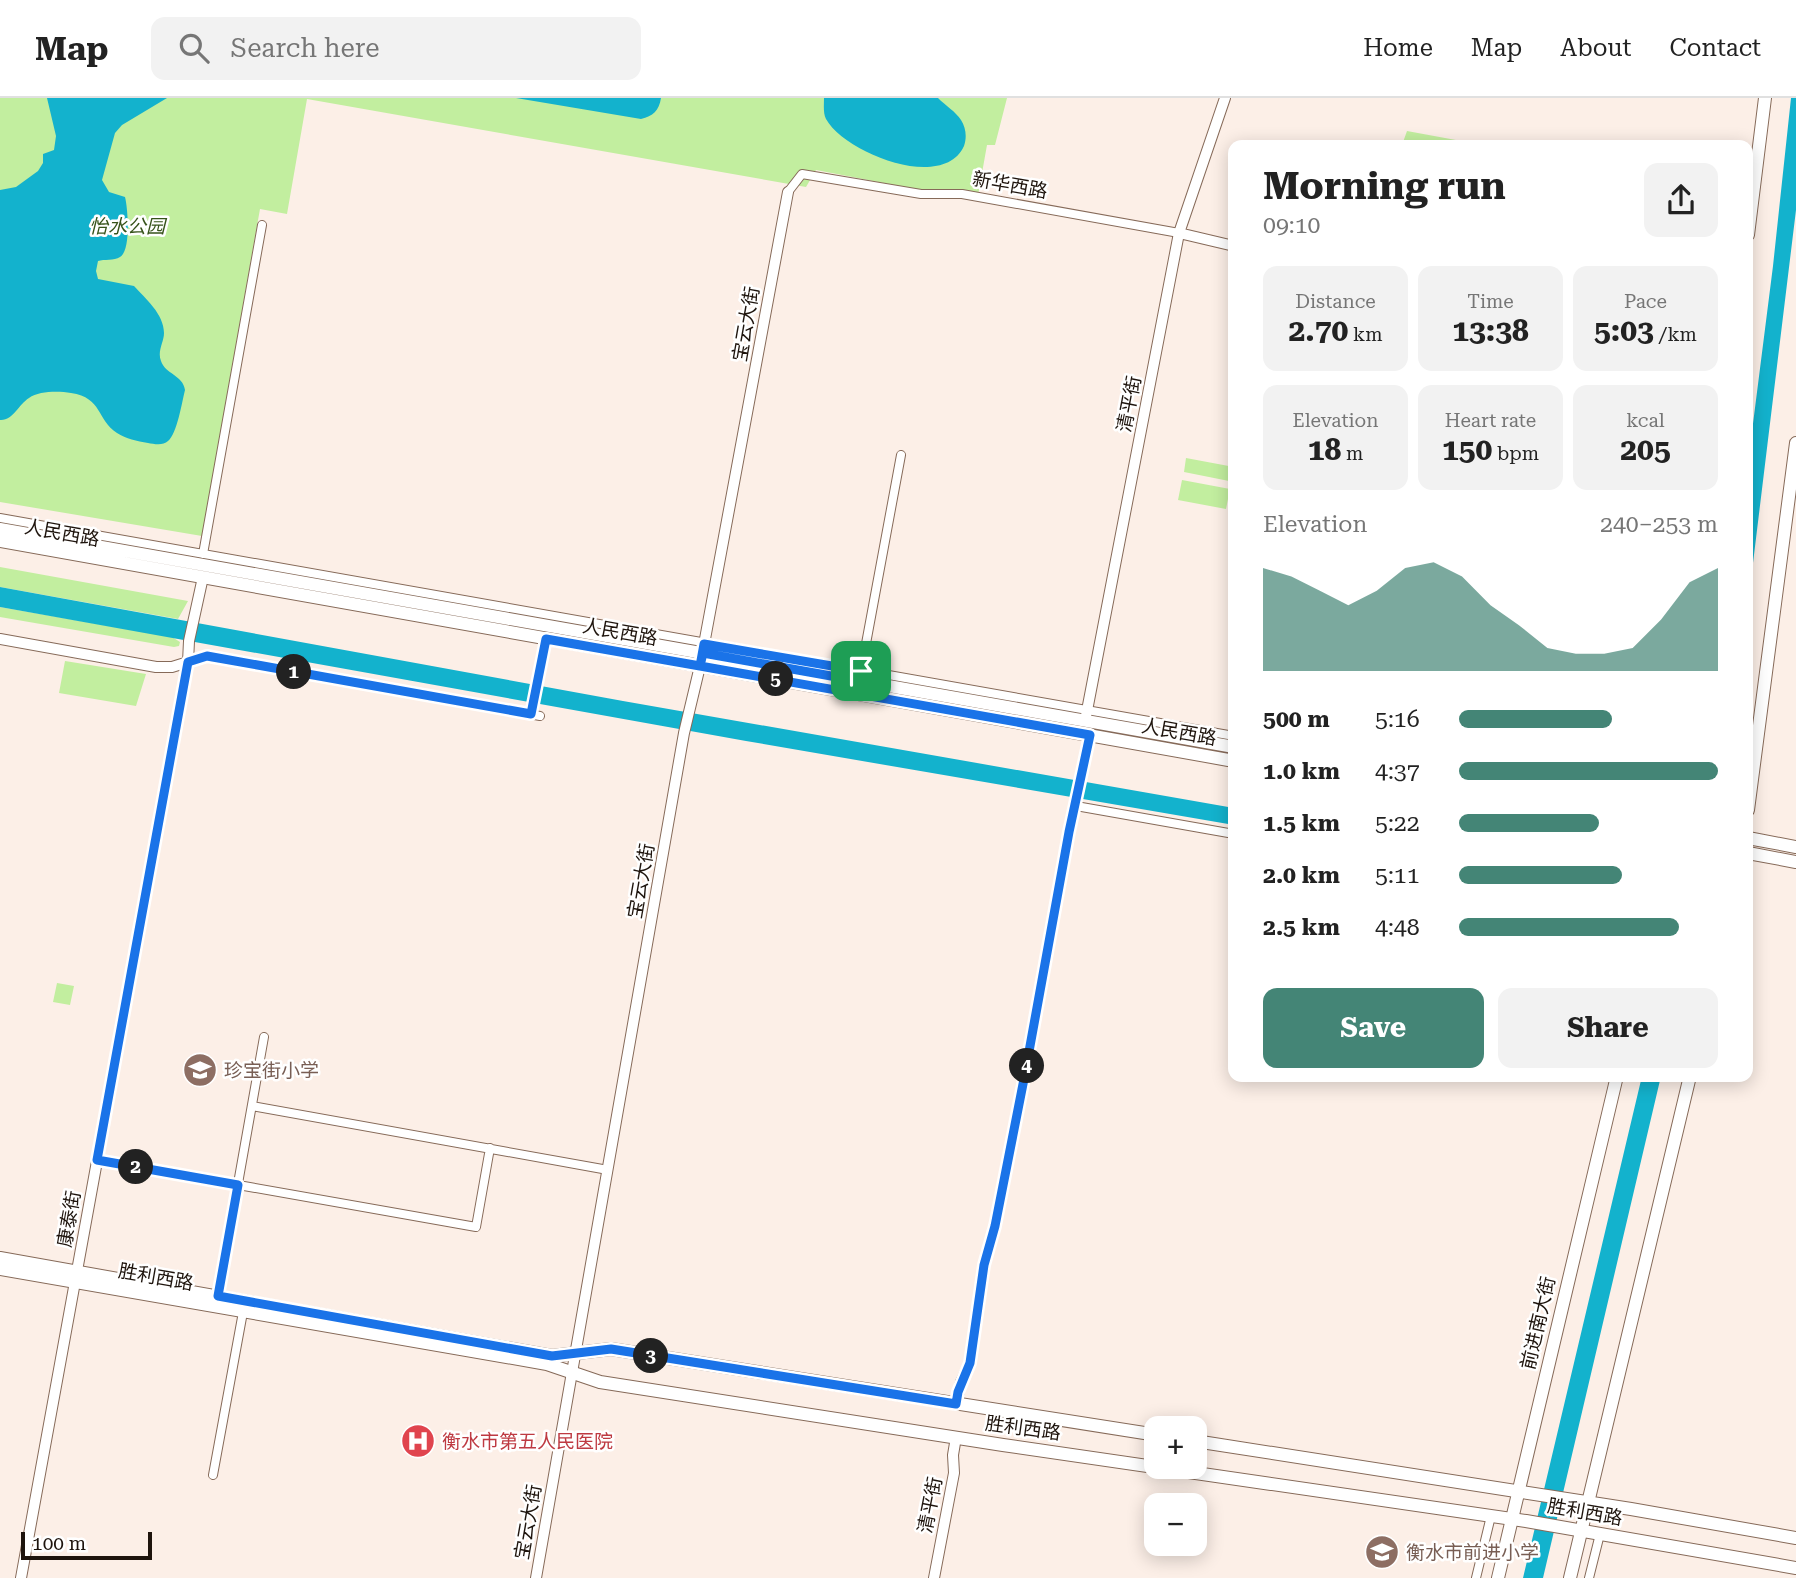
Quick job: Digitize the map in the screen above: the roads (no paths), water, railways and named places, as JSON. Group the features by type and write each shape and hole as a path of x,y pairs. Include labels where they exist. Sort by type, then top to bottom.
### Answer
{"main road":[{"path":"1753,195 1765,98"},
{"path":"1753,772 1796,443"},
{"name":"人民西路","path":"0,529 703,654 1090,735 1228,760"},
{"name":"人民西路","path":"0,541 546,639 703,654 860,676 1086,716 1228,746"},
{"path":"1753,839 1796,847"},
{"path":"1753,854 1796,862"},
{"name":"前进南大街","path":"1498,1578 1511,1519 1524,1492 1616,1082"},
{"path":"1570,1578 1689,1082"},
{"name":"胜利西路","path":"0,1258 76,1277 243,1311 547,1364 600,1382 1527,1521 1796,1568"},
{"name":"胜利西路","path":"0,1269 218,1296 552,1356 611,1349 1144,1433"},
{"name":"胜利西路","path":"1207,1443 1796,1538"}],"street":[{"name":"清平街","path":"1086,716 1180,233 1226,98"},
{"name":"新华西路","path":"788,192 803,174 921,194 962,194 1180,233 1228,245"},
{"name":"宝云大街","path":"536,1578 684,733 703,654 788,192"},
{"path":"203,554 262,225"},
{"path":"860,676 901,455"},
{"path":"0,519 203,554 703,654"},
{"name":"康泰街","path":"21,1578 188,662 194,612 203,577"},
{"path":"0,639 156,667 172,667 207,656 535,712 546,639"},
{"path":"1086,716 1228,735"},
{"path":"956,1404 970,1363 984,1265 995,1226 1069,832 1090,735"},
{"path":"1076,803 1228,833"},
{"path":"218,1296 264,1037"},
{"path":"252,1106 608,1170"},
{"path":"97,1160 476,1227 490,1148"},
{"path":"213,1475 243,1311"},
{"name":"清平街","path":"934,1578 954,1474 956,1437"},
{"path":"1476,1578 1491,1516"},
{"path":"1589,1578 1600,1534"}],"water":[{"path":"47,98 167,98 122,125 115,133 102,180 109,192 125,197 128,220 126,247 120,257 98,261 96,271 98,279 134,286 161,319 164,333 161,361 166,369 181,381 185,390 174,432 164,444 120,435 105,422 89,399 71,393 38,394 25,401 8,418 0,420 0,190 16,187 38,171 43,163 43,154 54,150 56,136"},
{"path":"516,98 661,98 655,112 641,119"},
{"path":"824,98 938,98 963,123 966,139 964,146 953,159 936,166 916,167 872,155 837,132 826,119"},
{"path":"1791,98 1796,98 1796,210 1753,563 1753,424"},
{"path":"0,587 623,701 1228,807 1228,824 746,741 0,607"},
{"path":"1641,1082 1660,1082 1543,1578 1523,1578"}],"place":[{"name":"珍宝街小学","path":"200,1070"},
{"name":"衡水市第五人民医院","path":"418,1441"},
{"name":"衡水市前进小学","path":"1382,1552"}],"park label":[{"name":"怡水公园","path":"127,226"}]}
